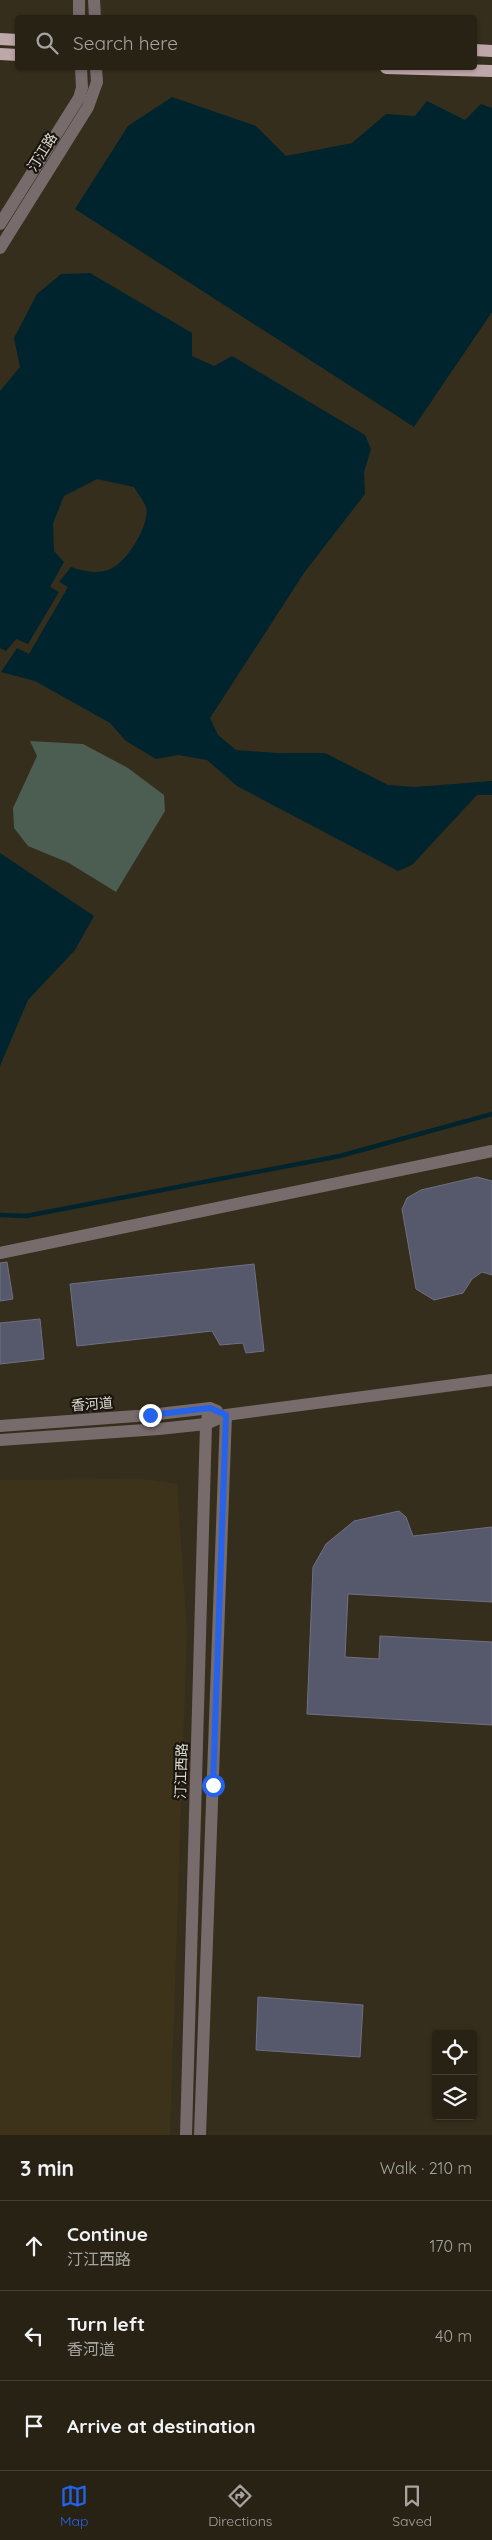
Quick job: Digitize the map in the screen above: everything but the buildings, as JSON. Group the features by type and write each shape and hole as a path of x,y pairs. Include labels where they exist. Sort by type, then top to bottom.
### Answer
{"main road":[{"path":"0,39 15,40"},
{"path":"477,50 492,51"},
{"path":"0,54 15,55"},
{"path":"457,70 492,71"}],"street":[{"path":"79,0 80,15"},
{"path":"94,0 95,15"},
{"name":"汀江路","path":"0,224 79,98 82,88 81,70"},
{"name":"汀江路","path":"0,248 88,107 98,82 96,70"},
{"path":"0,1253 492,1151"},
{"path":"0,1440 110,1433 206,1424 226,1415 492,1380"},
{"path":"210,1408 226,1415"},
{"name":"汀江西路","path":"186,2135 206,1424 210,1408"},
{"name":"香河道","path":"0,1426 150,1415 210,1408"},
{"path":"200,2135 226,1415"}],"shaded area":[{"path":"143,1479 177,1484 187,1631 170,2135 0,2135 0,1480"}],"green space":[{"path":"30,741 83,744 128,768 164,795 165,811 116,892 69,863 28,846 14,828 13,808 37,756"}],"water":[{"path":"172,97 256,126 286,156 352,143 386,114 415,116 427,101 465,120 481,104 492,108 492,312 414,427 75,209 128,126"},
{"path":"90,273 192,333 192,356 214,366 232,356 365,435 371,449 364,472 365,494 304,573 210,718 218,735 236,750 277,753 325,753 388,785 414,787 492,781 492,795 477,795 412,865 398,871 237,786 207,760 178,755 156,759 126,741 110,723 35,681 1,672 17,648 29,654 68,587 59,582 71,567 94,572 115,567 129,553 145,523 146,507 134,487 97,479 64,496 53,523 54,551 64,562 50,587 59,592 28,644 16,639 6,651 0,648 0,391 20,367 14,338 37,294 61,274"},
{"path":"0,853 94,916 75,950 28,1000 0,1066"}],"waterway":[{"path":"0,1215 26,1216 340,1156 492,1114"}],"route":[{"path":"150,1415 210,1408 226,1415 213,1785"}]}
